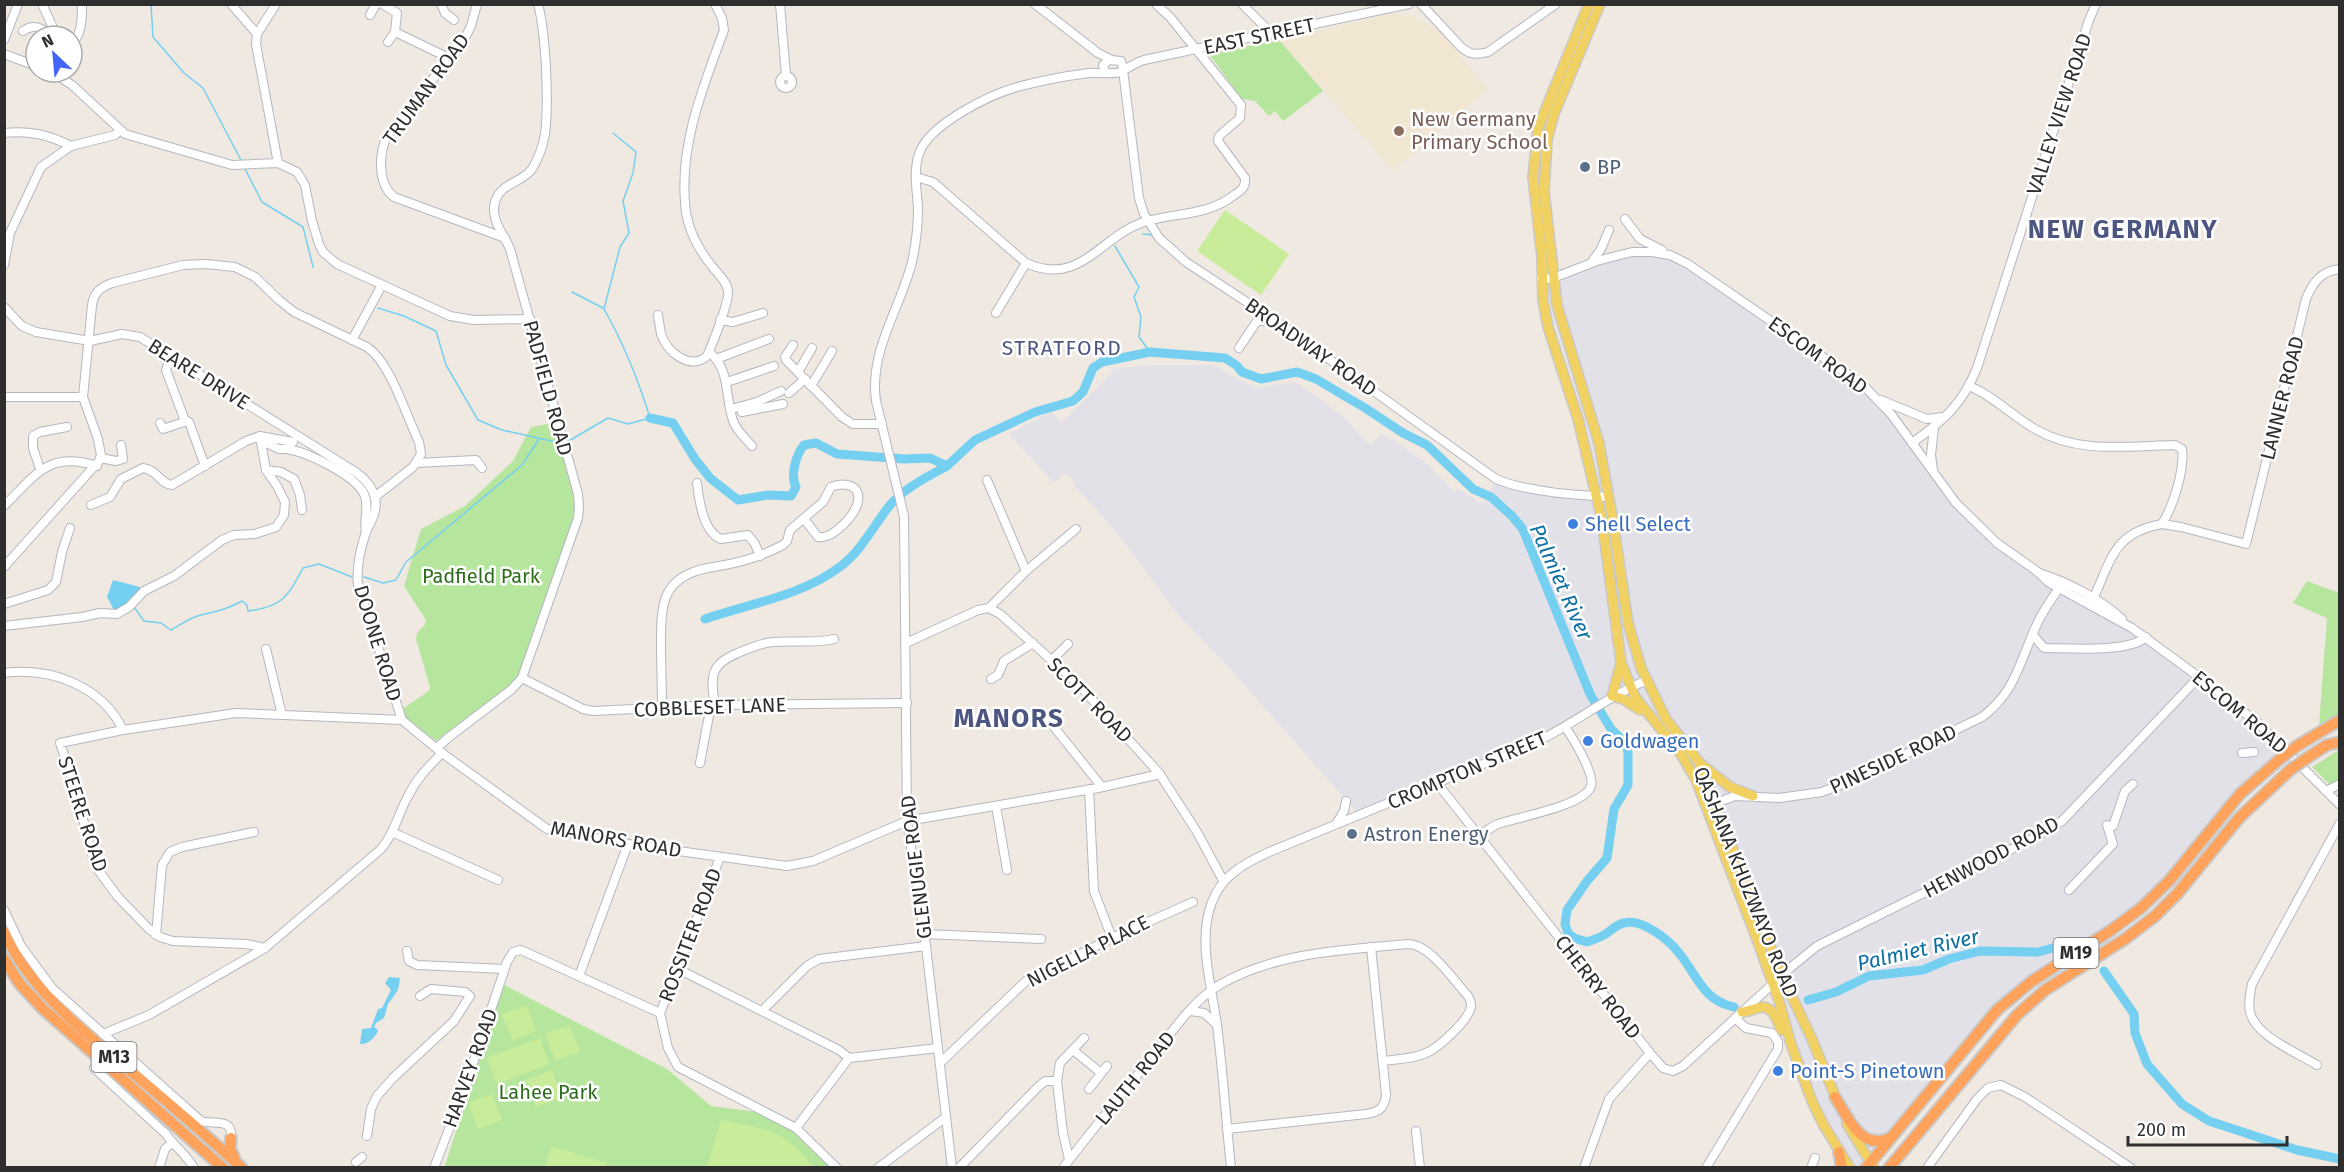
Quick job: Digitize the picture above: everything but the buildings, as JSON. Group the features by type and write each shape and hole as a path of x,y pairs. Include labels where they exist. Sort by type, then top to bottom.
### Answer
{"highway":[{"name":"M19","path":"1870,1166 1888,1139 1997,1010 2032,981 2110,931 2141,908 2169,880 2240,794 2297,746 2338,722"},
{"name":"M19","path":"1889,1167 2017,1015 2045,990 2125,939 2155,916 2177,894 2239,818 2290,770 2340,740"},
{"name":"M13","path":"4,932 25,970 44,992 118,1060 242,1167"},
{"name":"M13","path":"4,959 20,983 44,1010 218,1166"},
{"path":"1835,1098 1860,1135 1872,1141 1888,1139"},
{"path":"1898,1167 1938,1110"},
{"path":"213,1142 224,1143 231,1138"},
{"path":"231,1138 230,1152 242,1167"},
{"path":"1839,1152 1842,1167"}],"main road":[{"name":"QASHANA KHUZWAYO ROAD","path":"1589,4 1545,108 1534,149 1533,177 1542,257 1541,279 1548,327 1572,398 1597,496 1621,662 1631,687 1647,715 1681,754 1710,805 1782,976 1811,1037 1835,1098 1870,1166"},
{"name":"QASHANA KHUZWAYO ROAD","path":"1598,5 1554,114 1547,140 1544,190 1553,278 1563,328 1599,443 1628,623 1645,681 1666,719 1699,762 1710,805 1773,985 1791,1044 1819,1117 1850,1167"},
{"path":"1621,662 1612,696 1627,701 1647,715"},
{"path":"1699,762 1730,787 1753,796"},
{"path":"1739,1015 1761,1007 1770,1009 1775,1014 1784,1038 1791,1044"}],"street":[{"path":"18,4 4,42 6,55 24,62"},
{"path":"42,4 50,24"},
{"path":"80,24 82,4"},
{"path":"231,4 257,34"},
{"path":"276,4 257,34 256,44 278,164"},
{"path":"370,15 376,4"},
{"path":"382,4 397,13 395,32 388,42"},
{"name":"TRUMAN ROAD","path":"441,4 445,13 454,20"},
{"name":"TRUMAN ROAD","path":"477,4 468,33 387,136 382,150 383,182 394,196 505,238"},
{"name":"PADFIELD ROAD","path":"107,1031 163,1007 265,948 374,856 386,843 419,776 449,736 511,690 522,678 554,589 579,507 510,249 496,221 495,201 506,187 530,172 541,150 545,132 543,33 538,4"},
{"path":"658,315 663,337 678,356 690,362 698,361 709,352 729,292 726,284 691,233 685,202 686,171 695,109 724,30 723,18 715,4"},
{"path":"780,4 786,75"},
{"path":"1035,4 1113,66"},
{"path":"1242,4 1272,34"},
{"name":"EAST STREET","path":"916,177 918,157 927,137 943,124 996,95 1017,87 1409,4"},
{"path":"1421,4 1461,47 1477,55 1488,51 1556,4"},
{"name":"VALLEY VIEW ROAD","path":"1912,443 1948,416 1969,386 1983,352 2096,4"},
{"path":"916,177 925,178 938,185 1026,263 1043,269 1062,269 1075,265 1091,257 1133,227 1211,209 1224,203 1244,187 1245,178 1218,141 1219,136 1240,118 1242,111 1240,101 1156,5"},
{"path":"395,32 449,58"},
{"name":"BROADWAY ROAD","path":"1113,66 1125,90 1137,188 1148,222 1159,238 1179,256 1275,321 1496,479 1506,483 1563,493 1609,497"},
{"path":"69,84 125,134 232,165 278,164 290,167 303,179 315,236 323,252 337,264 442,313 461,318 530,319"},
{"path":"4,265 10,233 44,163 71,146 115,135 120,130"},
{"path":"4,133 20,131 49,136 71,146"},
{"name":"GLENUGIE ROAD","path":"916,177 918,217 914,254 879,351 875,374 875,393 902,503 907,821 926,946 952,1167"},
{"path":"1625,219 1640,239 1670,255"},
{"path":"1590,264 1601,249 1609,230"},
{"name":"ESCOM ROAD","path":"1541,279 1553,278 1632,252 1670,255 1706,276 1853,378 1877,399 1956,503 2009,553 2038,572 2048,582 2093,599 2113,611 2132,628"},
{"path":"996,313 1026,263"},
{"path":"4,567 97,466 100,458 98,439 83,397 93,300 101,287 170,268 196,264 226,265 249,273 294,312 372,351 389,376 419,442 421,454 416,463 376,496"},
{"name":"LANNER ROAD","path":"2162,524 2246,544 2306,299 2316,279 2330,270 2340,269"},
{"path":"352,340 382,285"},
{"path":"4,307 11,317 27,330 90,341"},
{"path":"720,320 733,322 763,313"},
{"path":"1239,348 1256,322 1259,320 1275,321"},
{"name":"BEARE DRIVE","path":"90,341 113,335 131,334 140,337 295,438 357,473 368,483 376,496"},
{"path":"716,359 769,339"},
{"path":"793,345 785,358 848,422 859,425 882,424"},
{"path":"798,372 812,348"},
{"path":"811,386 832,351"},
{"path":"709,352 716,359 727,382 735,424 752,446"},
{"path":"171,356 166,365 166,372 185,421 190,423 205,466"},
{"path":"727,382 774,366"},
{"path":"731,411 785,392 805,379"},
{"path":"1969,386 2033,428 2074,445 2095,447 2175,445 2182,449 2174,500 2162,524 2136,531 2123,540 2115,551 2093,599"},
{"path":"4,397 83,397"},
{"path":"1877,399 1927,419 1934,420 1948,416"},
{"path":"731,411 783,404"},
{"path":"160,423 164,429 185,421"},
{"path":"40,469 33,448 33,436 40,432 67,427"},
{"path":"1934,427 1931,455 1934,473"},
{"path":"259,438 279,449 306,453 349,479 362,491 366,501 366,532"},
{"path":"4,626 123,612 144,591 174,576 222,540 234,535 255,534 276,526 285,515 285,502 278,486 266,470 259,438"},
{"path":"91,505 110,497 118,482 127,475 147,469 159,474 167,485 172,485 237,446 259,438 295,438"},
{"path":"287,449 295,438"},
{"path":"121,445 124,456 121,460"},
{"path":"100,458 121,460"},
{"path":"4,506 40,469 74,460 97,466"},
{"path":"121,460 127,475"},
{"path":"416,463 476,460 483,468"},
{"path":"266,470 281,472 294,479 300,495 302,510"},
{"path":"987,480 1026,571"},
{"path":"697,483 702,512 713,533 721,539 748,535 760,556"},
{"path":"662,706 661,612 670,588 677,581 696,572 728,566 760,556 783,545 787,541 790,530 823,502 831,487 845,483 856,491 859,498 856,508 829,536 818,537 804,519"},
{"name":"DOONE ROAD","path":"376,496 374,515 366,532 357,568 358,586 402,720"},
{"path":"4,604 48,590 56,582 70,528"},
{"path":"906,643 978,610 989,608 1026,571 1077,529"},
{"name":"ESCOM ROAD","path":"2060,585 2146,637 2258,723 2340,805"},
{"name":"PINESIDE ROAD","path":"1710,805 1735,796 1779,798 1822,792 1974,722 1995,708 2003,698 2026,653 2038,622 2060,585"},
{"name":"SCOTT ROAD","path":"989,608 1000,614 1078,684 1159,773 1197,832 1224,882"},
{"path":"2033,634 2044,648"},
{"path":"2026,653 2044,648 2111,647 2136,644 2146,637"},
{"path":"700,763 713,705 712,676 717,666 726,657 772,642 816,642 834,639"},
{"path":"991,679 998,675 1004,661 1033,643"},
{"path":"1052,660 1068,644"},
{"path":"266,650 282,715"},
{"path":"4,673 44,673 73,681 107,707 123,730 231,713 402,720"},
{"name":"HENWOOD ROAD","path":"1782,976 1809,951 1826,941 2053,827 2080,804 2199,677"},
{"name":"COBBLESET LANE","path":"522,678 588,711 662,706 906,703"},
{"name":"CROMPTON STREET","path":"1231,1167 1217,1025 1208,967 1207,920 1212,900 1224,882 1238,868 1251,861 1534,743 1565,727 1612,696 1645,681"},
{"path":"1046,717 1102,787"},
{"name":"MANORS ROAD","path":"402,720 547,830 779,866 798,865 907,821 1102,787 1159,773"},
{"path":"1478,836 1500,823 1559,806 1588,792 1591,785 1590,775 1565,727"},
{"name":"STEERE ROAD","path":"123,730 60,742 98,870 118,897 156,935"},
{"path":"2242,753 2254,752"},
{"name":"CHERRY ROAD","path":"1437,783 1663,1068 1676,1071 1782,976"},
{"path":"2069,890 2113,844 2110,826 2126,791 2133,784"},
{"path":"2326,791 2340,784"},
{"path":"1089,789 1094,891 1112,938"},
{"path":"1335,825 1343,814 1346,801"},
{"path":"996,806 1007,870"},
{"path":"2317,1065 2256,1026 2250,1014 2249,1002 2252,984 2340,823"},
{"path":"254,832 175,849 164,861 156,935 173,941 246,944 265,948"},
{"path":"392,832 498,880"},
{"path":"579,976 628,844"},
{"name":"ROSSITER ROAD","path":"660,1012 720,856"},
{"name":"NIGELLA PLACE","path":"940,1063 1026,981 1112,938 1193,902"},
{"path":"4,910 21,946 42,977 63,999 94,1026 107,1031 115,1045 201,1121 222,1122 228,1125 231,1138"},
{"path":"924,934 1041,939"},
{"name":"LAUTH ROAD","path":"1063,1167 1191,1011 1211,991 1232,979 1287,959 1319,952 1408,944 1421,946 1468,996 1471,1004 1467,1017 1434,1049 1415,1057 1383,1061"},
{"path":"762,1011 807,966 819,959 926,946"},
{"path":"1227,1129 1359,1115 1377,1112 1383,1107 1386,1098 1371,947"},
{"path":"407,951 409,961 417,965 504,969 511,955 521,950 660,1012 668,1048 678,1068 796,1128 837,1167"},
{"name":"HARVEY ROAD","path":"434,1167 464,1090 504,969"},
{"path":"678,969 839,1050 849,1058 938,1048"},
{"path":"367,1136 371,1108 377,1096 454,1021 470,996 467,992 439,989 428,990 420,996"},
{"path":"1191,1011 1204,1013 1217,1025"},
{"path":"1706,1167 1778,1049 1778,1042 1772,1034 1746,1028 1739,1015"},
{"path":"115,1045 116,1035 126,1024"},
{"path":"1069,1160 1063,1133 1057,1081 1060,1063 1084,1038"},
{"path":"1073,1050 1101,1072"},
{"path":"1584,1167 1609,1099 1650,1053"},
{"path":"796,1128 849,1058"},
{"path":"1089,1089 1107,1066"},
{"path":"94,1068 166,1134 194,1167"},
{"path":"958,1167 970,1158 1041,1084 1049,1080 1057,1081"},
{"path":"1927,1167 1977,1099 1988,1088 2001,1085 2025,1097 2131,1167"},
{"path":"878,1167 946,1117"},
{"path":"1416,1131 1420,1167"},
{"path":"159,1167 165,1149 172,1143"},
{"path":"1811,1167 1815,1158"}],"shaded area":[{"name":"New Germany Primary School","path":"1395,13 1416,18 1440,32 1488,89 1393,171 1279,40"},
{"path":"1671,255 1877,399 1956,504 2009,554 2133,628 2199,677 2288,753 2259,776 2155,895 2020,989 1866,1167 1851,1167 1823,1124 1696,780 1631,687 1566,727 1360,816 1233,672 1179,616 1122,539 1075,486 1073,479 1064,473 1054,483 1009,434 1048,413 1053,413 1062,422 1112,373 1111,369 1152,365 1213,365 1255,388 1296,382 1344,417 1370,445 1381,434 1397,442 1430,466 1454,492 1458,489 1483,504 1496,479 1604,497 1584,416 1554,322 1545,279 1615,256"}],"green space":[{"path":"1279,40 1323,91 1283,121 1275,111 1269,116 1255,101 1242,99 1209,54"},
{"path":"1225,210 1289,254 1261,295 1197,251"},
{"name":"Padfield Park","path":"554,423 563,445 573,487 573,525 520,678 436,741 404,718 401,710 429,691 430,687 416,639 417,633 426,620 404,586 421,529 465,506 513,461 531,427"},
{"path":"2307,581 2339,593 2339,714 2319,726 2327,618 2293,603"},
{"path":"2339,750 2339,783 2329,784 2312,767"},
{"name":"Lahee Park","path":"504,985 667,1069 711,1106 766,1113 796,1128 838,1168 444,1168"},
{"path":"527,1005 536,1031 512,1040 502,1014"},
{"path":"570,1025 580,1052 555,1061 545,1034"},
{"path":"540,1038 549,1064 497,1084 487,1058"},
{"path":"552,1070 562,1097 536,1107 526,1080"},
{"path":"492,1094 502,1120 478,1129 468,1103"},
{"path":"721,1120 762,1129 784,1138 794,1145 813,1167 707,1167"},
{"path":"551,1146 606,1163 604,1167 545,1167"}],"water":[{"path":"113,580 140,587 141,591 126,606 114,610 107,597"},
{"path":"389,977 400,978 398,990 388,1004 384,1018 376,1023 374,1027 378,1030 375,1035 369,1042 360,1044 362,1029 371,1028 378,1009 382,1008 391,990 385,983"}],"waterway":[{"name":"Palmiet River","path":"151,4 153,37 184,73 203,88 242,162"},
{"path":"567,442 608,418 628,424 650,418 630,362 604,309 620,247 629,233 623,201 633,173 636,152 613,133"},
{"name":"Palmiet River","path":"245,169 262,202 303,227 313,267"},
{"path":"1143,234 1152,235"},
{"path":"1115,246 1139,287 1134,297 1141,317 1139,337 1150,352"},
{"path":"572,292 603,308"},
{"name":"Palmiet River","path":"378,308 404,316 436,331 446,365 478,420 502,430 556,442"},
{"name":"Palmiet River","path":"650,418 673,423 695,459 710,478 738,500 768,495 791,496 796,487 794,471 799,454 804,445 816,443 837,454 905,459 930,458 947,466 975,440 1035,412 1073,401 1083,392 1093,368 1102,362 1150,352 1225,358 1242,372 1261,379 1297,372 1316,379 1403,433 1427,445 1473,489 1491,497 1512,516 1526,537 1590,694 1611,729 1625,742 1628,752 1628,785 1614,809 1607,858 1587,881 1567,910 1565,924 1568,933 1574,938 1587,942 1624,923 1631,922 1647,927 1662,936 1675,948 1708,993 1723,1004 1734,1007"},
{"path":"364,577 383,583 396,580 406,562 522,465 539,439"},
{"name":"Palmiet River","path":"705,619 793,592 826,576 855,553 896,499 917,483 947,466"},
{"path":"134,607 144,621 161,623 171,630 193,617 227,608 242,601 247,605 248,611 269,607 288,593 303,568 319,564 352,577"},
{"name":"Palmiet River","path":"1808,1000 1836,992 1869,976 1923,970 1949,959 1980,951 2038,952 2075,942"},
{"name":"Palmiet River","path":"2104,971 2134,1014 2135,1033 2147,1064 2182,1104 2209,1121 2297,1150 2340,1159"}],"place":[{"name":"New Germany Primary School","path":"1399,131"},
{"name":"BP","path":"1585,167"},
{"name":"Shell Select","path":"1573,524"},
{"name":"Goldwagen","path":"1588,741"},
{"name":"Astron Energy","path":"1352,834"},
{"name":"Point-S Pinetown","path":"1778,1071"}],"district":[{"name":"NEW GERMANY","path":"2123,229"},
{"name":"STRATFORD","path":"1062,348"},
{"name":"MANORS","path":"1009,718"}]}
